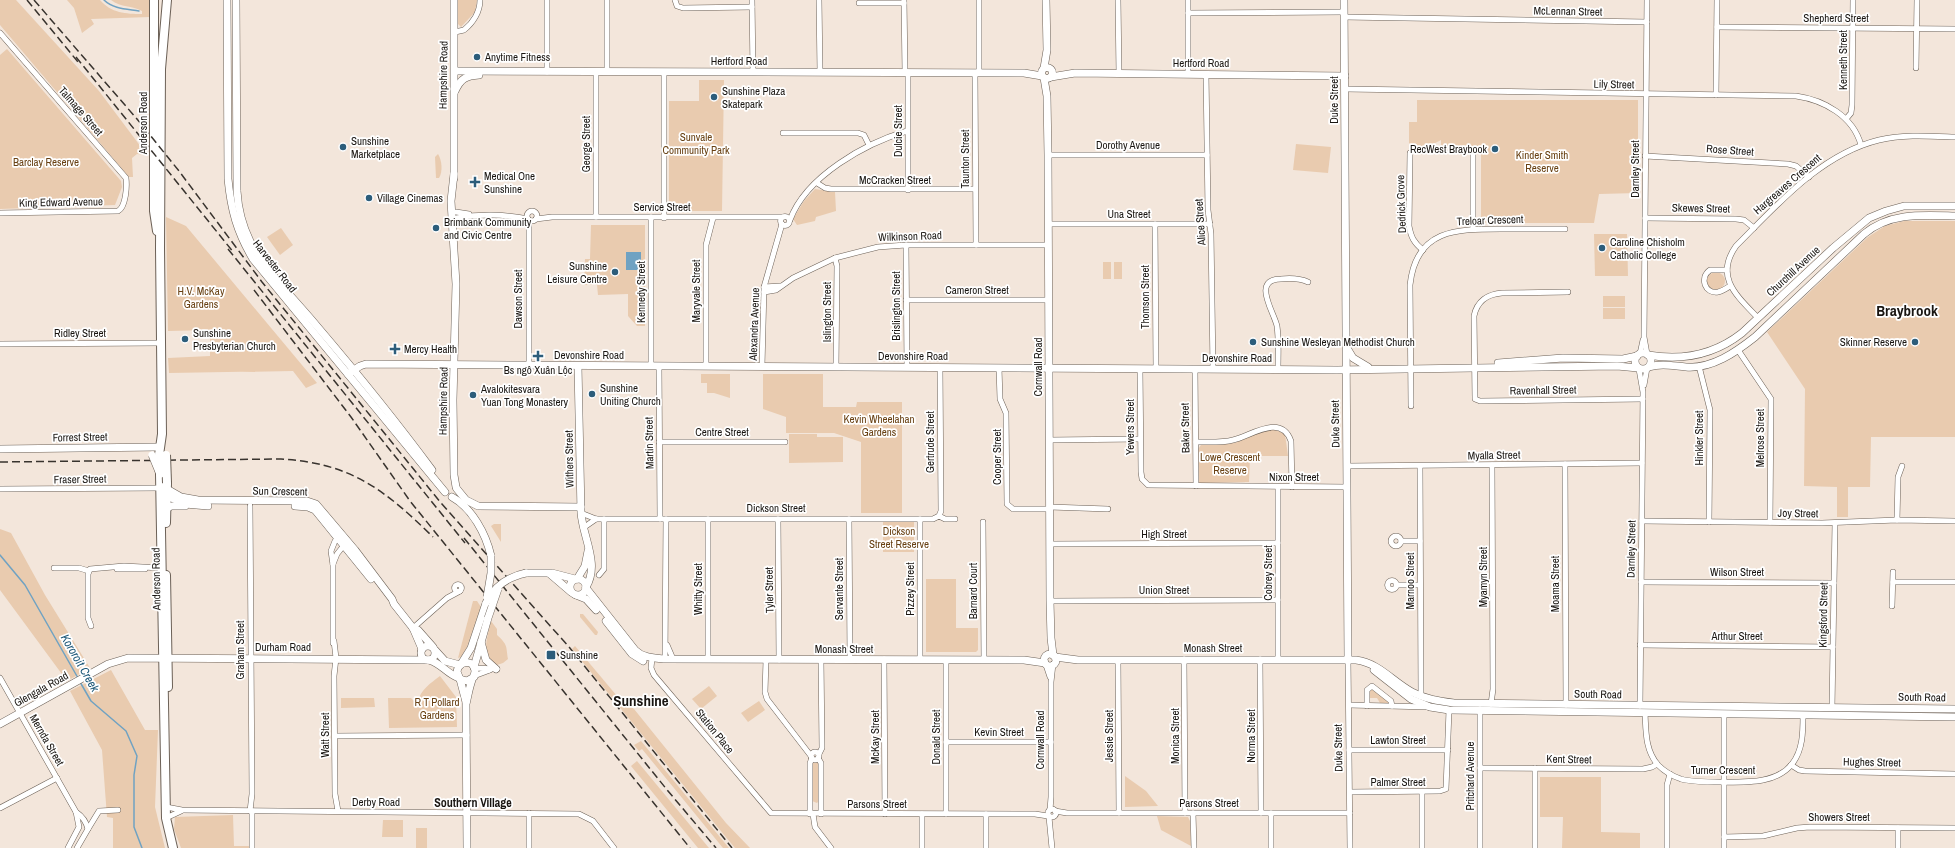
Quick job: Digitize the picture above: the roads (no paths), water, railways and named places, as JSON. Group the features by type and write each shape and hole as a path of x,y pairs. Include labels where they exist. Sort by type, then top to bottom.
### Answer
{"main road":[{"name":"Anderson Road","path":"154,0 154,211 160,246"},
{"name":"Anderson Road","path":"167,0 161,69 160,246 162,434 160,474 164,488 163,568 166,818 173,848"},
{"name":"Anderson Road","path":"160,452 166,509 163,568"}],"street":[{"name":"Harvester Road","path":"227,0 228,180 233,217 242,241 254,258 351,372 438,478 451,488"},
{"name":"Harvester Road","path":"236,0 237,174 241,216 246,232 256,250 351,372"},
{"name":"Hampshire Road","path":"454,0 454,174 456,215 454,232"},
{"path":"455,32 466,28 478,14 480,0"},
{"path":"547,0 548,72"},
{"path":"607,0 607,72"},
{"path":"674,0 677,6 683,8 752,7"},
{"path":"752,0 753,72"},
{"path":"819,0 820,72"},
{"name":"Taunton Street","path":"976,245 975,190 979,0"},
{"name":"Cornwall Road","path":"1046,0 1052,848"},
{"path":"1118,0 1118,74"},
{"path":"1188,0 1188,74"},
{"name":"Duke Street","path":"1344,0 1350,848"},
{"name":"Darnley Street","path":"1643,355 1647,0"},
{"path":"1716,95 1717,0"},
{"name":"Kenneth Street","path":"1846,119 1852,105 1853,0"},
{"path":"1916,68 1917,0"},
{"path":"859,3 904,2"},
{"name":"Dulcie Street","path":"904,2 908,190"},
{"name":"McLennan Street","path":"1188,13 1647,22"},
{"name":"Shepherd Street","path":"1717,27 1955,29"},
{"name":"Talmage Street","path":"0,33 126,178 127,185 121,209"},
{"name":"Hertford Road","path":"455,71 1345,74"},
{"path":"454,92 458,83 465,77 495,71"},
{"name":"George Street","path":"596,72 596,217"},
{"path":"664,72 664,218"},
{"name":"Alice Street","path":"1206,74 1208,210 1210,224 1213,369"},
{"name":"Lily Street","path":"1345,89 1805,97 1823,103 1846,119 1858,135 1861,145"},
{"name":"Alexandra Avenue","path":"762,366 764,289 771,258 785,221 817,183 841,162 869,145 907,131"},
{"path":"783,133 861,134 869,145"},
{"name":"Hargreaves Crescent","path":"1730,286 1727,270 1733,250 1808,177 1827,162 1861,145 1900,136 1955,137"},
{"name":"Dedrick Grove","path":"1410,153 1410,235 1415,244 1423,250"},
{"path":"1473,154 1473,229"},
{"name":"Dorothy Avenue","path":"1048,155 1207,155"},
{"name":"Rose Street","path":"1645,156 1788,164 1796,166 1808,177"},
{"name":"Hampshire Road","path":"454,174 452,201 456,315 454,365 454,475 451,488 456,494 452,497 465,509 484,535 491,556 491,573 486,603"},
{"name":"McCracken Street","path":"817,183 831,190 975,190"},
{"name":"Churchill Avenue","path":"1474,367 1494,363 1563,358 1623,359 1643,355 1670,358 1696,356 1717,350 1732,341 1861,224 1886,211 1915,205 1955,206"},
{"name":"King Edward Avenue","path":"0,213 115,211 121,209"},
{"name":"Service Street","path":"456,215 773,218 785,221"},
{"name":"Dawson Street","path":"529,366 529,232 532,216"},
{"name":"Churchill Avenue","path":"1639,368 1648,368 1660,364 1687,367 1714,362 1738,350 1767,325 1869,229 1885,221 1904,216 1955,216"},
{"name":"Kennedy Street","path":"651,217 651,366"},
{"name":"Maryvale Street","path":"706,366 706,245 713,218"},
{"name":"Skewes Street","path":"1645,218 1736,219 1744,220 1754,228"},
{"name":"Una Street","path":"1048,224 1210,224"},
{"name":"Thomson Street","path":"1155,224 1156,369"},
{"name":"Treloar Crescent","path":"1411,406 1410,285 1413,266 1423,250 1433,240 1444,234 1458,230 1565,229"},
{"name":"Wilkinson Road","path":"764,289 781,286 805,271 835,258 865,249 906,245 1048,246"},
{"name":"Brislington Street","path":"906,245 907,367"},
{"path":"1833,248 1836,254 1836,260"},
{"name":"Islington Street","path":"835,258 836,367"},
{"path":"1727,270 1710,270 1705,275 1704,282 1706,288 1713,292 1721,291 1730,286 1758,318 1767,325"},
{"path":"1278,369 1277,325 1268,302 1267,288 1270,281 1277,279 1298,278 1308,282"},
{"path":"1568,292 1502,292 1486,297 1476,308 1474,316 1474,367 1534,368 1617,366 1639,368"},
{"name":"Cameron Street","path":"906,300 1048,300"},
{"name":"Melrose Street","path":"1732,341 1771,399 1770,522"},
{"name":"Ridley Street","path":"0,344 161,343"},
{"path":"1346,346 1351,356 1355,360 1365,366 1375,369"},
{"path":"1639,368 1635,361 1643,355 1651,359 1648,368"},
{"name":"Hinkler Street","path":"1696,356 1710,410 1709,522"},
{"name":"Devonshire Road","path":"351,372 366,364 1140,369 1375,369 1474,367"},
{"name":"Withers Street","path":"578,366 581,510 583,528 592,560 592,568 586,588"},
{"name":"Martin Street","path":"659,366 659,442 663,519 666,642 665,659"},
{"name":"Gertrude Street","path":"939,516 941,511 940,367"},
{"name":"Ravenhall Street","path":"1474,367 1474,394 1478,401 1643,399"},
{"name":"Cooper Street","path":"999,368 1000,400 1006,413 1007,504 1013,509 1108,509"},
{"name":"Darnley Street","path":"1639,368 1643,392 1640,706"},
{"name":"Darnley Street","path":"1643,392 1648,368"},
{"name":"Yewers Street","path":"1140,369 1141,476 1146,483"},
{"name":"Baker Street","path":"1195,369 1196,486"},
{"path":"1196,442 1232,441 1258,430 1272,428 1282,429 1289,436 1291,441 1292,487"},
{"path":"1049,440 1140,439"},
{"name":"Centre Street","path":"659,442 785,442"},
{"name":"Forrest Street","path":"0,448 143,447 160,452"},
{"name":"Myalla Street","path":"1347,466 1642,463"},
{"name":"Moama Street","path":"1565,464 1566,705"},
{"name":"Myamyn Street","path":"1491,704 1493,689 1492,465"},
{"name":"Marnoo Street","path":"1420,466 1421,696"},
{"path":"1897,520 1898,477 1902,466"},
{"name":"Nixon Street","path":"1146,483 1151,486 1347,487"},
{"name":"Cobrey Street","path":"1278,487 1278,659"},
{"name":"Fraser Street","path":"0,489 164,488"},
{"name":"Sun Crescent","path":"164,488 181,497 193,500 311,508 340,536 390,602 394,604 412,627 422,650"},
{"name":"Sun Crescent","path":"164,488 179,502 193,506 250,504"},
{"name":"Dickson Street","path":"451,488 466,500 478,506 581,510 596,519"},
{"name":"Graham Street","path":"250,504 252,848"},
{"path":"166,509 171,506 193,506"},
{"name":"Dickson Street","path":"583,528 596,519 604,518 933,519 939,516 945,519 954,519"},
{"path":"599,575 604,569 604,518"},
{"name":"Whitty Street","path":"708,519 708,659"},
{"name":"Tyler Street","path":"778,519 779,660"},
{"name":"Servante Street","path":"849,519 850,660"},
{"name":"Pizzey Street","path":"920,519 920,660"},
{"name":"Joy Street","path":"1642,521 1835,523 1897,520 1955,521"},
{"name":"Barnard Court","path":"983,522 984,660"},
{"name":"Kingsford Street","path":"1833,711 1835,523"},
{"name":"Watt Street","path":"336,811 333,565 331,550 340,536"},
{"path":"1401,541 1420,541"},
{"name":"Watt Street","path":"333,565 337,554 346,544"},
{"name":"High Street","path":"1050,544 1278,544"},
{"name":"Withers Street","path":"576,579 585,566 588,550"},
{"path":"54,568 79,568 89,571 94,568 131,566 163,568"},
{"path":"89,571 88,618 91,626"},
{"path":"1892,606 1893,572"},
{"path":"466,704 481,642 486,603 491,592 502,582 526,573 548,573 584,581 586,588 634,656 641,660 651,660"},
{"path":"548,573 575,594 589,602 614,627"},
{"path":"575,594 570,587 572,581 576,579"},
{"path":"467,848 466,704 460,678 457,672 460,664 471,648 485,615 502,582"},
{"name":"Wilson Street","path":"1641,582 1834,583"},
{"path":"1893,582 1955,582"},
{"path":"1396,585 1420,585"},
{"path":"412,627 447,598 460,591 456,591 455,586 447,598"},
{"path":"575,594 582,594 586,588"},
{"name":"Union Street","path":"1050,601 1278,600"},
{"name":"Sun Crescent","path":"412,627 418,630 447,662 460,664"},
{"path":"481,642 486,660 495,669"},
{"name":"Martin Street","path":"666,642 673,659"},
{"name":"Arthur Street","path":"1640,645 1833,646"},
{"path":"429,660 435,656 434,649 428,646 422,650 423,657 429,660 436,662 446,672 467,681 474,672 495,669"},
{"name":"Durham Road","path":"397,659 415,655 422,650"},
{"name":"Durham Road","path":"165,657 429,660"},
{"name":"Glengala Road","path":"0,724 116,661 128,658 165,657"},
{"name":"Monica Street","path":"1184,659 1185,813"},
{"name":"Norma Street","path":"1260,659 1261,813"},
{"name":"Monash Street","path":"651,660 1348,660"},
{"name":"Station Place","path":"651,660 654,675 767,811"},
{"path":"766,660 766,696 806,747 821,763 821,814"},
{"path":"821,660 822,750 815,755 810,763 812,814 815,827 831,848"},
{"name":"McKay Street","path":"884,660 885,814"},
{"name":"Donald Street","path":"946,660 946,814"},
{"name":"Jessie Street","path":"1118,660 1119,813"},
{"name":"South Road","path":"1348,660 1362,661 1370,664 1412,692 1421,696 1444,702 1480,707 1645,713 1723,710 1833,711 1955,709"},
{"name":"South Road","path":"1348,660 1377,672 1411,699 1430,707"},
{"path":"460,664 467,662 474,672"},
{"name":"Mernda Street","path":"0,678 76,812 82,816 88,829"},
{"path":"1366,706 1367,690 1372,686 1391,701 1392,706"},
{"name":"Myamyn Street","path":"1493,689 1499,704"},
{"name":"South Road","path":"1349,705 1392,706 1403,708 1430,707 1450,710 1480,707 1491,704 1640,706 1803,715 1833,711 1955,717"},
{"path":"1640,706 1645,713"},
{"name":"Pritchard Avenue","path":"1480,707 1480,848"},
{"path":"1448,750 1450,710"},
{"path":"1723,710 1724,848"},
{"name":"Turner Crescent","path":"1645,713 1646,739 1649,751 1657,764 1670,774 1688,781 1763,780 1777,776 1792,764 1802,742 1803,715"},
{"path":"335,734 467,735"},
{"name":"Kevin Street","path":"946,742 1051,742"},
{"name":"Lawton Street","path":"1349,750 1448,750"},
{"name":"Palmer Street","path":"1350,792 1422,792 1440,791 1446,789 1448,750"},
{"name":"Kent Street","path":"1480,768 1643,769 1657,764"},
{"name":"Hughes Street","path":"1792,764 1799,770 1805,771 1955,774"},
{"path":"1535,768 1535,848"},
{"path":"1667,848 1667,785 1670,774"},
{"path":"0,808 56,776"},
{"path":"1422,792 1422,848"},
{"name":"Derby Road","path":"166,807 182,810 570,814 585,816 593,821 614,848"},
{"path":"73,840 78,846 99,811 118,810"},
{"name":"Derby Road","path":"166,818 182,810"},
{"name":"Parsons Street","path":"767,811 772,814 1350,813"},
{"path":"68,848 79,827 76,812"},
{"path":"529,813 529,848"},
{"path":"1193,813 1194,848"},
{"path":"922,814 922,848"},
{"path":"986,814 986,848"},
{"path":"1271,814 1271,848"},
{"name":"Showers Street","path":"1724,836 1763,836 1810,827 1955,828"},
{"path":"1898,828 1898,848"}],"water":[{"path":"626,252 641,252 641,270 626,270"}],"waterway":[{"path":"104,0 116,7 139,11"},
{"name":"Kororoit Creek","path":"0,555 25,585 78,678"},
{"name":"Kororoit Creek","path":"80,682 91,701 126,731 137,756 134,775 134,827 142,848"}],"railway":[{"path":"27,0 78,62"},
{"path":"34,0 137,119 179,171 262,282 441,503 569,647 732,848"},
{"path":"76,57 234,253"},
{"path":"228,249 465,543"},
{"path":"254,290 351,417 410,501 690,848"},
{"path":"0,462 281,459 306,462 328,466 365,482 399,506 433,537"},
{"path":"464,538 668,791 716,848"}],"place":[{"name":"Anytime Fitness","path":"477,57"},
{"name":"Sunshine Plaza Skatepark","path":"714,97"},
{"name":"Sunshine Marketplace","path":"343,147"},
{"name":"RecWest Braybook","path":"1495,149"},
{"name":"Medical One Sunshine","path":"475,182"},
{"name":"Village Cinemas","path":"369,198"},
{"name":"Brimbank Community and Civic Centre","path":"436,228"},
{"name":"Caroline Chisholm Catholic College","path":"1602,248"},
{"name":"Sunshine Leisure Centre","path":"615,272"},
{"name":"Sunshine Presbyterian Church","path":"185,339"},
{"name":"Sunshine Wesleyan Methodist Church","path":"1253,342"},
{"name":"Skinner Reserve","path":"1915,342"},
{"name":"Mercy Health","path":"395,349"},
{"name":"Bs ngô Xuân Lộc","path":"538,356"},
{"name":"Sunshine Uniting Church","path":"592,394"},
{"name":"Avalokitesvara Yuan Tong Monastery","path":"473,395"},
{"name":"Sunshine","path":"551,655"}],"district":[{"name":"Braybrook","path":"1907,310"},
{"name":"Sunshine","path":"641,700"},
{"name":"Southern Village","path":"473,803"}],"park label":[{"name":"Sunvale Community Park","path":"696,143"},
{"name":"Kinder Smith Reserve","path":"1542,161"},
{"name":"Barclay Reserve","path":"46,162"},
{"name":"H.V. McKay Gardens","path":"201,297"},
{"name":"Kevin Wheelahan Gardens","path":"879,425"},
{"name":"Lowe Crescent Reserve","path":"1230,463"},
{"name":"Dickson Street Reserve","path":"899,537"},
{"name":"R T Pollard Gardens","path":"437,708"}]}
